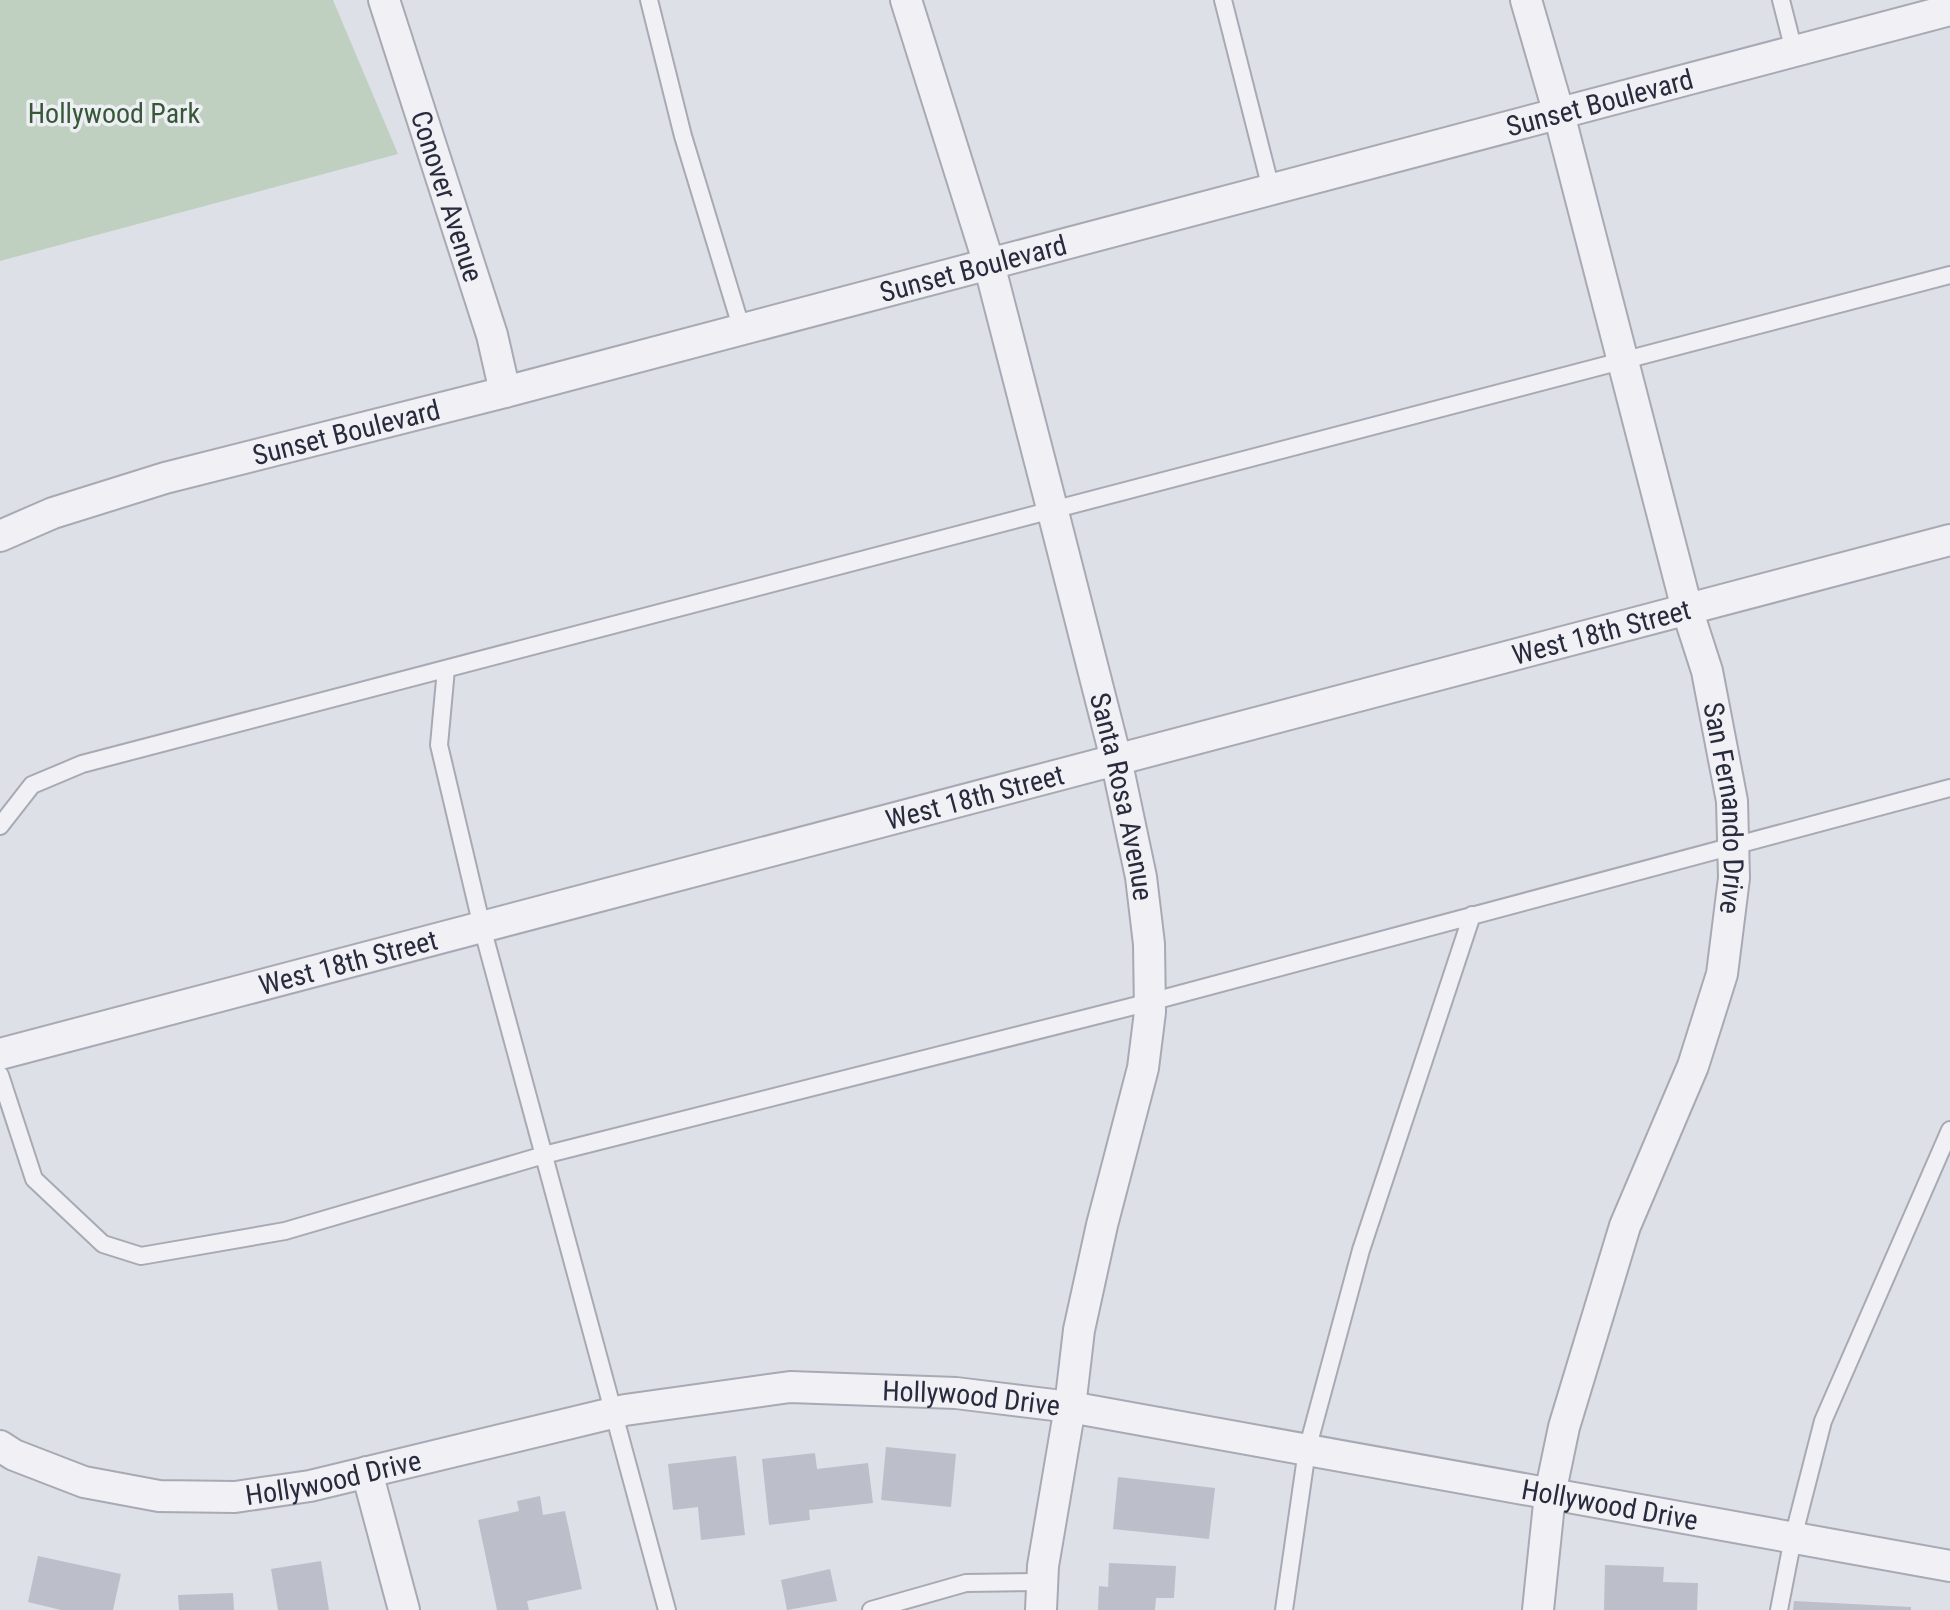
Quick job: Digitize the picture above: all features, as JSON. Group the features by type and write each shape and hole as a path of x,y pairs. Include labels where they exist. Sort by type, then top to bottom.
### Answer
{"street":[{"name":"Conover Avenue","path":"384,0 492,335 505,392"},
{"name":"Santa Rosa Avenue","path":"906,0 989,264 1053,512 1116,759 1141,877 1149,944 1150,1002 1143,1068 1102,1225 1079,1330 1042,1596"},
{"name":"San Fernando Drive","path":"1526,0 1559,114 1687,609 1707,671 1732,801 1734,878 1722,974 1693,1066 1625,1226 1564,1427 1550,1494 1538,1610"},
{"name":"Sunset Boulevard","path":"0,536 53,513 165,478 742,330 1950,10"},
{"name":"West 18th Street","path":"0,1054 1950,540"},
{"name":"Hollywood Drive","path":"0,1446 14,1455 84,1482 159,1496 235,1497 310,1486 614,1412 790,1387 956,1393 1070,1407 1950,1566"},
{"path":"367,1472 404,1610"}],"lane":[{"path":"649,0 683,136 742,330"},
{"path":"1223,0 1271,189"},
{"path":"1781,0 1794,51"},
{"path":"0,826 32,785 82,764 1950,275"},
{"path":"446,669 439,745 482,927 667,1610"},
{"path":"0,1075 34,1179 103,1244 141,1256 285,1231 544,1155 1150,1002 1950,788"},
{"path":"1284,1610 1307,1450 1361,1250 1472,915"},
{"path":"1779,1610 1793,1538 1823,1421 1950,1130"},
{"path":"871,1610 966,1583 1042,1596"}],"green space":[{"name":"Hollywood Park","path":"0,0 333,0 398,154 0,261"}],"building":[{"path":"886,1447 956,1454 951,1507 881,1500"},
{"path":"815,1453 817,1469 868,1463 873,1503 809,1510 810,1520 769,1525 762,1459"},
{"path":"736,1456 745,1535 701,1540 698,1507 673,1510 668,1464"},
{"path":"1118,1477 1215,1488 1209,1539 1113,1529"},
{"path":"540,1496 543,1515 565,1511 582,1589 527,1601 529,1610 497,1610 478,1520 519,1511 517,1501"},
{"path":"38,1556 121,1574 113,1610 61,1610 28,1602"},
{"path":"321,1561 329,1610 278,1610 271,1569"},
{"path":"1109,1563 1176,1566 1174,1598 1156,1598 1155,1610 1098,1610 1099,1586 1108,1587"},
{"path":"1605,1565 1664,1567 1663,1582 1698,1583 1697,1610 1604,1610"},
{"path":"830,1569 837,1601 787,1610 781,1580"},
{"path":"233,1593 234,1610 179,1610 178,1595"},
{"path":"1794,1601 1911,1607 1911,1610 1793,1610"}]}
